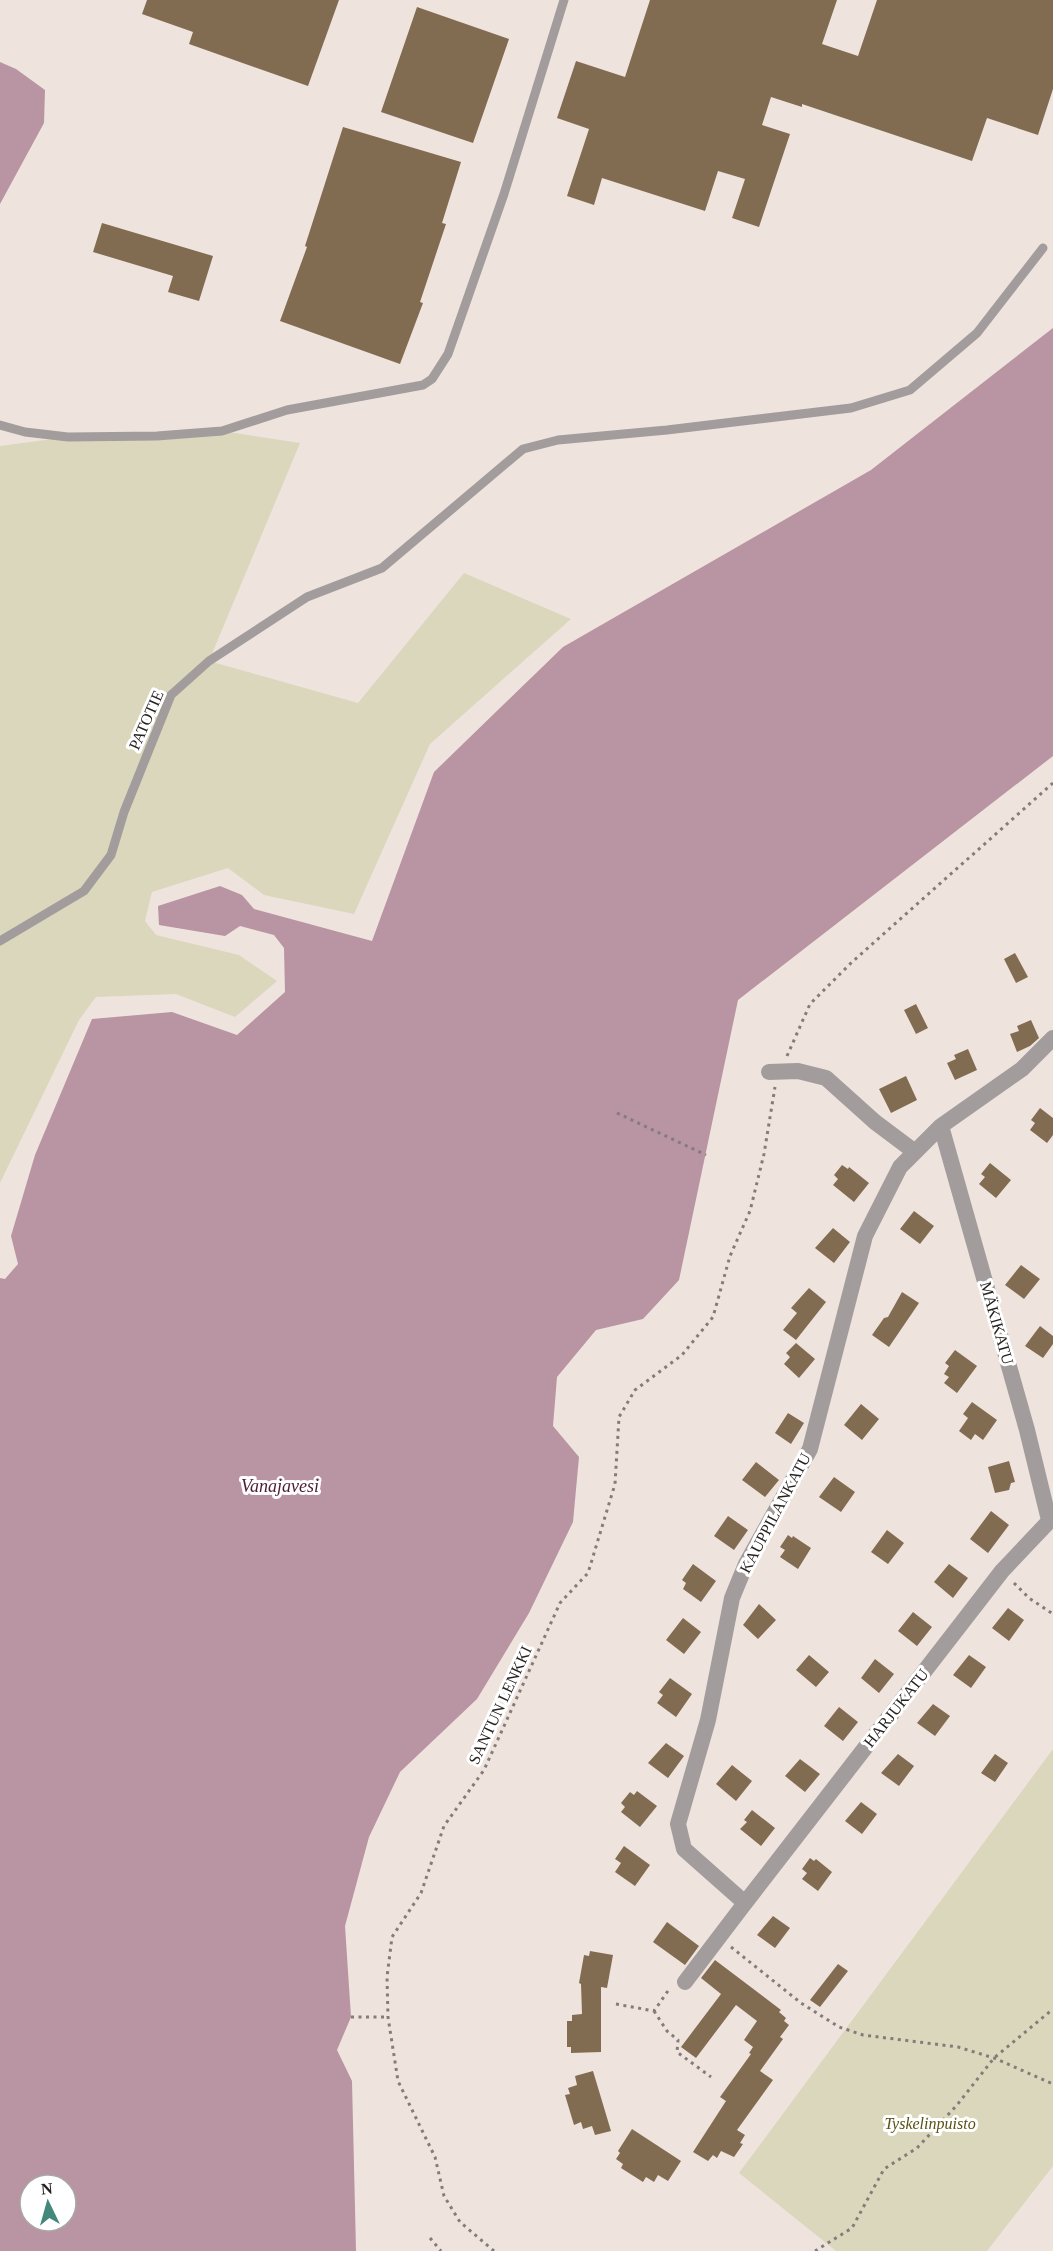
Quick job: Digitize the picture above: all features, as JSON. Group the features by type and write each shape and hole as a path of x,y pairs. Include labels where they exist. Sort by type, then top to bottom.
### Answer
{"street":[{"name":"KAUPPILANKATU","path":"746,1903 684,1849 678,1824 708,1720 732,1598 746,1564 810,1449 865,1236 900,1167 940,1126 1022,1069 1053,1038"},
{"path":"770,1072 798,1071 826,1078 875,1122 915,1152"},
{"name":"MÄKIKATU","path":"940,1126 1051,1519"},
{"name":"HARJUKATU","path":"746,1903 1002,1571 1051,1519"},
{"path":"678,1983 746,1903"}],"lane":[{"path":"0,425 25,432 68,437 157,436 222,431 287,410 423,385 432,379 448,354 504,194 564,0"},
{"name":"PATOTIE","path":"0,941 84,891 111,855 124,812 171,695 209,661 307,597 382,568 523,449 558,440 667,430 851,408 910,390 977,333 1043,248"}],"path":[{"path":"617,1113 706,1155"},
{"name":"SANTUN LENKKI","path":"494,2251 460,2222 444,2196 435,2157 398,2081 388,2017 387,1977 392,1937 421,1893 444,1826 484,1770 560,1603 588,1573 615,1484 620,1417 635,1390"},
{"path":"1002,1571 1029,1598 1053,1614"},
{"path":"718,1938 801,2003 839,2027 863,2035 958,2047 994,2058 1053,2084"},
{"path":"654,2011 678,1983"},
{"path":"616,2004 654,2011 667,2031 678,2040 677,2052 711,2077"},
{"path":"815,2251 852,2228 884,2169 917,2148 957,2105 994,2058 1053,2009"},
{"path":"351,2017 388,2017"},
{"path":"430,2238 441,2251"}],"green space":[{"path":"222,431 300,443 209,661 358,703 464,573 571,619 430,744 354,914 264,895 228,868 152,892 145,921 156,935 239,955 277,981 235,1017 176,994 96,997 79,1020 0,1183 0,446 68,437"},
{"name":"Tyskelinpuisto","path":"1053,1749 1053,2166 987,2251 836,2251 739,2173"}],"water":[{"path":"0,62 16,69 45,90 44,123 0,204"},
{"name":"Vanajavesi","path":"1053,328 1053,756 738,1000 679,1280 643,1319 596,1330 557,1377 553,1426 579,1457 573,1522 529,1613 477,1699 400,1772 369,1837 345,1926 351,2017 337,2050 352,2081 356,2251 0,2251 0,1278 5,1279 18,1264 11,1236 35,1155 92,1019 172,1012 237,1035 285,992 284,948 274,935 240,926 225,936 159,925 158,906 220,886 242,895 254,909 372,941 434,772 563,647 871,470"}],"building":[{"path":"147,0 339,0 308,86 189,44 193,32 142,14"},
{"path":"650,0 837,0 822,44 858,56 877,0 1053,0 1053,89 1038,135 987,118 972,161 802,104 802,107 771,97 762,125 790,134 759,227 732,218 745,179 718,171 705,211 602,178 594,205 567,196 589,129 557,118 576,61 625,77"},
{"path":"417,7 509,39 473,143 381,112"},
{"path":"343,127 461,162 442,223 446,224 420,302 423,303 400,364 280,321 307,247 305,246"},
{"path":"102,223 213,256 199,301 168,292 173,276 93,252"},
{"path":"1015,953 1028,977 1016,983 1004,959"},
{"path":"916,1004 928,1028 916,1034 904,1010"},
{"path":"1031,1020 1039,1038 1030,1046 1017,1052 1010,1034 1019,1031 1017,1026"},
{"path":"968,1049 977,1070 955,1080 947,1063 956,1059 954,1055"},
{"path":"906,1076 917,1100 891,1113 879,1089"},
{"path":"1040,1108 1053,1118 1053,1135 1047,1143 1030,1130 1035,1123 1031,1120"},
{"path":"990,1163 1011,1180 996,1198 979,1184 985,1177 981,1174"},
{"path":"842,1165 848,1169 849,1167 869,1183 854,1202 833,1185 838,1179 834,1175"},
{"path":"914,1211 934,1226 920,1244 900,1229"},
{"path":"833,1228 850,1242 834,1263 815,1248"},
{"path":"1021,1265 1040,1279 1024,1299 1005,1285"},
{"path":"809,1288 826,1302 796,1340 783,1330 797,1313 791,1308"},
{"path":"902,1292 919,1303 889,1347 872,1335 884,1318 888,1317"},
{"path":"1040,1326 1053,1336 1053,1344 1043,1358 1025,1346"},
{"path":"796,1343 815,1359 799,1378 784,1364 790,1357 786,1353"},
{"path":"955,1350 977,1366 957,1393 944,1383 949,1377 944,1374 949,1366 945,1363"},
{"path":"972,1402 997,1420 983,1440 975,1434 971,1440 959,1431 968,1418 963,1414"},
{"path":"861,1404 879,1419 862,1440 844,1425"},
{"path":"788,1413 804,1423 791,1444 775,1433"},
{"path":"1009,1461 1015,1482 1011,1483 1009,1490 995,1493 988,1467"},
{"path":"756,1462 779,1480 765,1497 742,1480"},
{"path":"834,1477 855,1492 841,1512 819,1497"},
{"path":"991,1511 1009,1525 988,1553 970,1539"},
{"path":"728,1516 748,1530 734,1550 714,1536"},
{"path":"887,1530 904,1543 888,1564 871,1552"},
{"path":"788,1535 811,1548 798,1569 780,1557 785,1550 780,1547"},
{"path":"693,1564 716,1581 701,1602 683,1589 686,1583 682,1580"},
{"path":"949,1564 968,1578 953,1598 934,1582"},
{"path":"759,1604 776,1620 758,1639 743,1625"},
{"path":"1008,1608 1024,1620 1009,1641 992,1628"},
{"path":"913,1612 932,1627 917,1646 898,1631"},
{"path":"683,1618 701,1632 684,1654 666,1640"},
{"path":"809,1655 829,1672 816,1687 796,1670"},
{"path":"969,1655 986,1667 971,1688 953,1675"},
{"path":"875,1659 894,1674 879,1693 861,1678"},
{"path":"670,1678 692,1694 676,1717 657,1703 663,1695 659,1692"},
{"path":"933,1704 950,1716 935,1736 917,1723"},
{"path":"839,1707 858,1722 843,1741 824,1726"},
{"path":"666,1743 684,1756 668,1778 648,1763"},
{"path":"898,1754 914,1766 899,1786 881,1773"},
{"path":"995,1754 1008,1763 995,1782 981,1773"},
{"path":"800,1759 820,1774 805,1792 785,1776"},
{"path":"732,1765 752,1781 736,1801 716,1784"},
{"path":"637,1791 657,1806 640,1827 621,1812 625,1807 621,1803 630,1792 634,1795"},
{"path":"861,1802 877,1814 862,1834 845,1821"},
{"path":"752,1810 775,1828 761,1846 740,1829 747,1822 744,1820"},
{"path":"624,1846 650,1865 635,1886 615,1872 621,1863 615,1859"},
{"path":"810,1858 814,1861 816,1859 832,1872 818,1891 802,1879 807,1873 802,1869"},
{"path":"773,1916 790,1928 775,1948 757,1935"},
{"path":"667,1922 699,1946 685,1965 653,1942"},
{"path":"590,1951 613,1955 607,1988 601,1987 601,2052 571,2053 571,2047 567,2047 567,2021 572,2021 572,2015 582,2014 581,1984 579,1983 584,1955 589,1956"},
{"path":"715,1960 781,2010 779,2012 786,2018 784,2021 789,2025 780,2037 783,2039 760,2071 773,2080 737,2130 745,2135 740,2143 743,2144 734,2157 721,2151 717,2158 713,2155 708,2161 693,2152 726,2101 720,2097 751,2054 749,2053 753,2047 744,2040 757,2021 736,2005 696,2058 681,2047 721,1994 701,1978"},
{"path":"838,1964 848,1971 820,2007 810,2000"},
{"path":"593,2071 611,2131 595,2135 592,2126 583,2129 581,2122 574,2125 565,2095 570,2094 568,2088 577,2085 575,2076"},
{"path":"632,2129 681,2161 668,2181 658,2175 654,2182 646,2177 643,2182 621,2168 623,2164 616,2159 620,2153 618,2151"}]}
